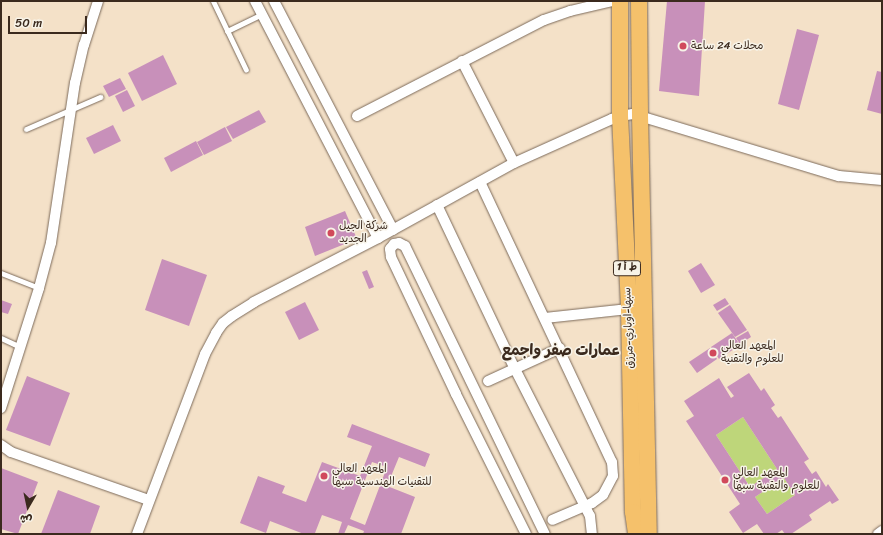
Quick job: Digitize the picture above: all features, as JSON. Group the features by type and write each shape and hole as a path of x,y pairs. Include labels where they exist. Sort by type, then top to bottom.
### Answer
{"highway":[{"name":"سبها-اوباري-مرزق","path":"620,1 620,116 629,309 633,512 636,534"},
{"name":"سبها-اوباري-مرزق","path":"640,1 640,116 649,534"}],"street":[{"path":"1,408 39,288 55,223 71,109 84,45 98,1"},
{"path":"255,1 378,238"},
{"path":"274,1 309,71 393,230"},
{"path":"357,116 462,61 553,17 574,10 612,1"},
{"path":"462,61 514,163"},
{"path":"295,77 309,71"},
{"path":"136,534 205,354 216,332 223,323 254,302 393,230 514,163 620,116 640,116 839,176 882,180"},
{"path":"480,182 546,318 612,462 613,476 607,489 598,499 552,520"},
{"path":"437,205 515,369 590,516 592,534"},
{"path":"526,534 456,394 390,254 390,249 394,244 399,243 405,246 545,534"},
{"path":"546,318 629,309"},
{"path":"488,381 560,348"},
{"path":"456,394 473,386"},
{"path":"1,445 11,452 149,500"},
{"path":"878,534 882,531"}],"lane":[{"path":"213,1 246,70"},
{"path":"227,30 262,14"},
{"path":"26,130 100,97"},
{"path":"2,276 39,288"},
{"path":"1,338 20,347"}],"green space":[{"path":"743,417 777,469 750,487 716,435"},
{"path":"784,478 795,495 767,514 755,497"}],"building":[{"name":"محلات 24 ساعة","path":"667,1 705,1 699,96 659,91"},
{"path":"797,29 819,35 799,110 778,104"},
{"path":"163,55 177,84 142,101 128,73"},
{"path":"877,71 882,72 882,114 867,110"},
{"path":"120,78 126,89 109,97 103,86"},
{"path":"127,90 135,106 123,112 115,96"},
{"path":"259,110 266,122 233,139 226,127"},
{"path":"113,125 121,141 94,154 86,138"},
{"path":"225,127 232,141 204,155 197,142"},
{"path":"196,141 203,155 171,172 164,158"},
{"name":"شركة الجيل الجديد","path":"345,211 357,239 315,256 305,227"},
{"path":"162,259 207,275 189,326 145,310"},
{"path":"701,263 715,285 701,293 688,271"},
{"path":"367,270 374,287 369,289 362,272"},
{"path":"725,298 729,304 717,311 713,305"},
{"path":"1,300 12,304 8,314 1,312"},
{"path":"305,302 319,330 299,340 285,312"},
{"path":"730,305 747,330 735,337 718,313"},
{"path":"748,331 751,337 740,344 736,338"},
{"path":"732,333 740,345 719,359 711,347"},
{"path":"710,348 717,359 697,373 689,362"},
{"path":"749,373 761,391 764,388 775,405 771,408 778,418 781,416 809,459 804,462 812,474 816,471 826,487 828,484 839,500 832,504 830,501 809,515 812,520 791,534 785,534 782,530 776,534 764,534 757,524 743,533 729,512 740,504 686,421 694,416 684,401 719,378 731,398 734,396 727,387","holes":["743,417 777,469 750,487 716,435","784,478 795,495 767,514 755,497"]},
{"path":"27,376 70,393 50,446 6,430"},
{"path":"352,424 430,454 425,467 399,457 387,486 415,497 401,534 363,534 364,531 348,525 344,534 338,534 342,522 322,515 315,533 318,534 304,534 270,521 266,533 240,523 258,476 285,486 282,493 306,502 322,462 360,476 372,446 347,437","holes":["372,462 387,467 365,525 350,519"]},
{"path":"1,468 38,482 18,534 1,529"},
{"path":"58,490 100,506 90,534 41,534"}],"place":[{"name":"محلات 24 ساعة","path":"683,46"},
{"name":"شركة الجيل الجديد","path":"331,233"},
{"name":"المعهد العالي للعلوم والتقنية","path":"713,353"},
{"name":"المعهد العالي للتقنيات الهندسية سبها","path":"324,476"},
{"name":"المعهد العالي للعلوم والتقنية سبها","path":"725,480"}],"district":[{"name":"عمارات صفر واجمع","path":"561,351"}]}
